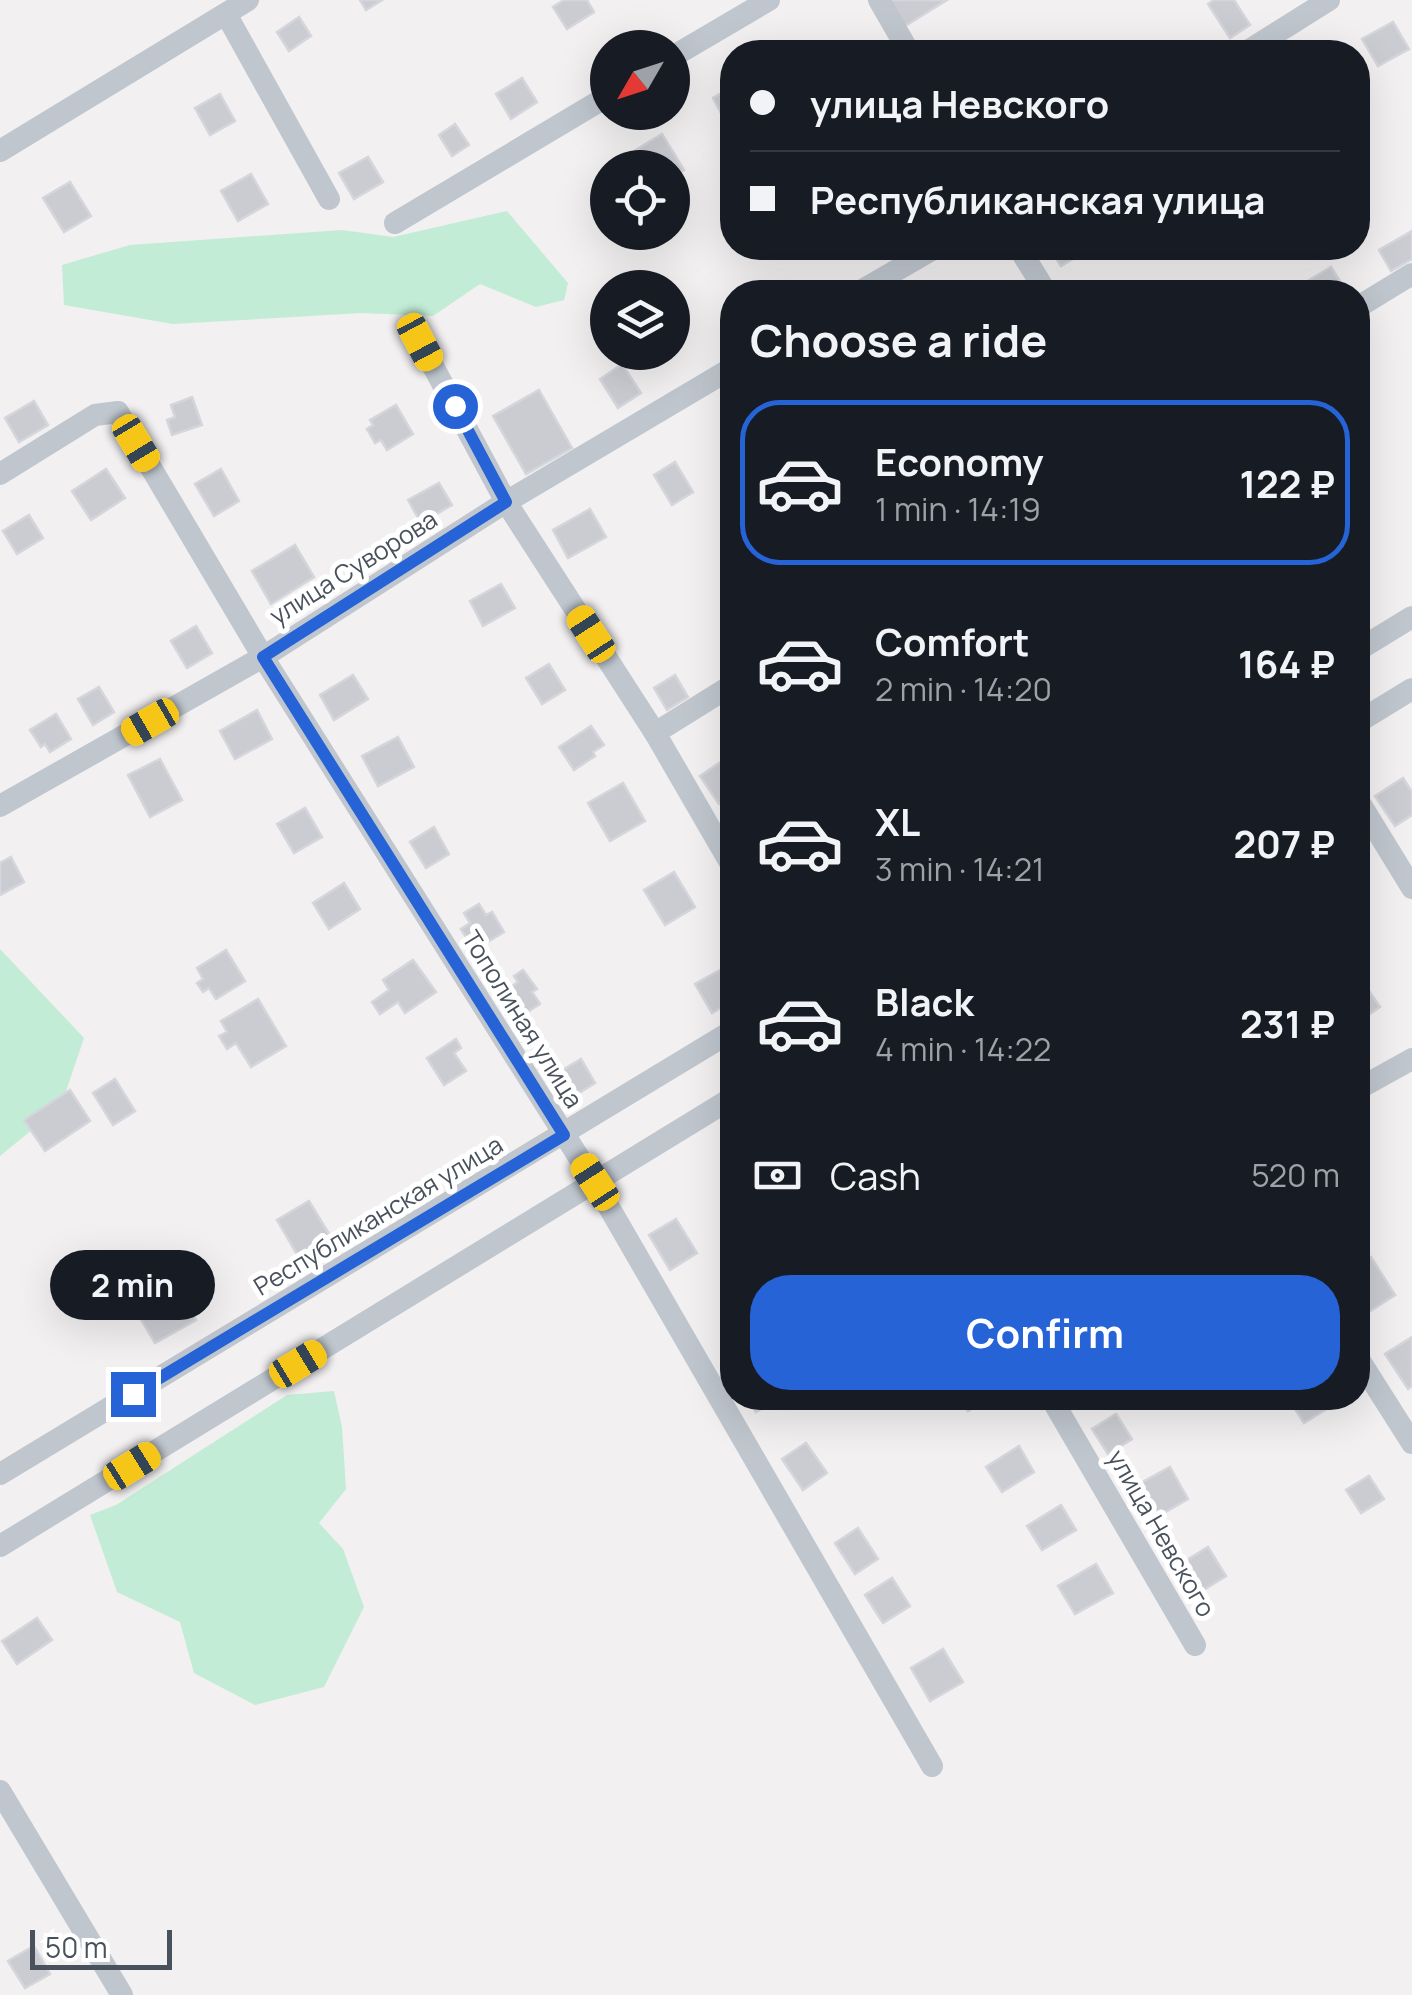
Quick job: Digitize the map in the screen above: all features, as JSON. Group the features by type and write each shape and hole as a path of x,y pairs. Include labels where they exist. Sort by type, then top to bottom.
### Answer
{"street":[{"path":"0,152 248,0"},
{"path":"690,46 768,0"},
{"path":"880,0 902,40"},
{"path":"1265,40 1328,0"},
{"path":"226,14 329,199"},
{"path":"395,223 590,107"},
{"path":"880,280 914,260"},
{"path":"1370,300 1412,274"},
{"path":"420,342 506,502 654,733 720,846"},
{"name":"улица Суворова","path":"0,806 263,657 506,502 720,375"},
{"name":"Тополиная улица","path":"0,474 95,416 118,412 263,657 595,1182 720,1399"},
{"path":"1370,643 1412,617"},
{"path":"1370,715 1412,689"},
{"path":"654,733 720,692"},
{"path":"1370,820 1412,888"},
{"name":"Республиканская улица","path":"0,1474 720,1038"},
{"path":"1370,1082 1412,1059"},
{"path":"0,1546 720,1105"},
{"path":"1370,1377 1412,1443"},
{"name":"Тополиная улица","path":"727,1410 932,1766"},
{"name":"улица Невского","path":"1058,1410 1195,1644"},
{"path":"0,1791 122,1995"}],"green space":[{"path":"507,211 568,283 564,300 536,307 480,284 433,316 361,313 173,324 64,305 62,265 130,245 342,230 393,237"},
{"path":"0,949 84,1038 61,1106 0,1156"},
{"path":"334,1391 342,1427 346,1489 319,1523 343,1549 364,1607 324,1687 255,1705 194,1673 180,1622 117,1592 90,1515 116,1505 287,1395"}],"building":[{"path":"360,0 382,0 366,10"},
{"path":"564,0 587,0 594,12 567,29 553,7"},
{"path":"889,0 947,0 905,26"},
{"path":"1214,0 1234,0 1250,25 1230,38 1208,4"},
{"path":"299,17 311,36 289,51 277,32"},
{"path":"1393,22 1409,49 1378,66 1370,52 1370,40 1362,39"},
{"path":"522,78 537,102 511,119 496,94"},
{"path":"220,94 235,121 210,135 195,108"},
{"path":"455,124 469,145 452,156 439,135"},
{"path":"662,134 672,150 636,150"},
{"path":"368,157 383,182 354,199 339,173"},
{"path":"251,174 268,204 238,221 221,191"},
{"path":"70,182 91,216 64,232 43,198"},
{"path":"1412,231 1412,259 1391,271 1379,250"},
{"path":"1331,267 1339,280 1309,280"},
{"path":"613,370 626,370 641,393 618,408 600,379"},
{"path":"539,390 572,448 526,474 493,416"},
{"path":"192,397 202,425 172,435 167,420 175,417 171,405"},
{"path":"34,401 48,425 19,442 5,418"},
{"path":"396,405 413,434 387,450 381,440 375,443 367,429 373,425 370,420"},
{"path":"675,462 693,492 672,505 654,475"},
{"path":"106,469 125,498 91,520 72,491"},
{"path":"221,469 239,501 214,516 195,484"},
{"path":"439,483 452,505 421,523 408,500"},
{"path":"590,509 606,537 568,558 553,530"},
{"path":"29,515 43,538 17,554 3,531"},
{"path":"295,545 314,577 271,604 252,571"},
{"path":"501,584 515,608 483,626 470,601"},
{"path":"196,626 212,653 187,668 171,641"},
{"path":"549,664 565,690 542,704 526,678"},
{"path":"353,675 368,699 334,720 320,695"},
{"path":"675,675 688,697 667,710 654,688"},
{"path":"99,687 114,712 93,725 78,699"},
{"path":"257,710 272,739 235,759 220,731"},
{"path":"56,714 71,739 50,752 45,744 41,747 30,730"},
{"path":"591,726 604,745 574,770 559,747"},
{"path":"398,737 414,767 378,786 362,756"},
{"path":"160,759 182,800 150,817 128,775"},
{"path":"720,762 720,803 719,804 700,776"},
{"path":"1403,778 1412,792 1412,815 1395,826 1375,796"},
{"path":"623,783 645,821 610,841 588,803"},
{"path":"305,808 322,837 294,853 277,824"},
{"path":"434,827 449,854 426,868 410,842"},
{"path":"11,857 24,882 0,895 0,863"},
{"path":"674,872 695,907 665,925 644,890"},
{"path":"344,883 360,909 329,929 313,903"},
{"path":"479,904 486,915 492,912 504,932 474,950 461,929 470,923 464,913"},
{"path":"226,950 245,981 216,999 209,988 203,992 197,983 203,979 197,968"},
{"path":"413,960 436,992 405,1013 398,1002 380,1014 372,1002 389,990 383,980"},
{"path":"523,970 537,989 532,992 540,1004 518,1018 502,993 518,982 514,976"},
{"path":"720,970 720,1008 712,1013 695,984"},
{"path":"1370,992 1380,1007 1370,1014"},
{"path":"258,999 286,1046 251,1067 236,1043 227,1049 219,1036 227,1032 221,1021"},
{"path":"456,1039 461,1048 454,1053 466,1071 444,1085 427,1058"},
{"path":"581,1059 595,1083 566,1101 551,1077"},
{"path":"115,1079 135,1111 113,1125 93,1093"},
{"path":"70,1090 90,1121 45,1151 24,1120"},
{"path":"309,1201 331,1237 298,1256 277,1220"},
{"path":"676,1219 697,1253 670,1270 649,1235"},
{"path":"1370,1258 1395,1295 1370,1311"},
{"path":"174,1282 196,1320 155,1343 133,1306"},
{"path":"1412,1337 1412,1386 1408,1389 1385,1354"},
{"path":"1296,1410 1325,1410 1304,1423"},
{"path":"1116,1414 1132,1439 1108,1454 1092,1429"},
{"path":"806,1443 827,1473 803,1490 782,1459"},
{"path":"1019,1446 1034,1472 1002,1492 986,1467"},
{"path":"1170,1467 1188,1499 1155,1518 1137,1485"},
{"path":"1369,1476 1384,1499 1361,1513 1346,1490"},
{"path":"1061,1505 1076,1530 1042,1550 1027,1526"},
{"path":"858,1528 878,1559 855,1574 835,1543"},
{"path":"1208,1547 1226,1576 1197,1594 1184,1573 1192,1568 1187,1560"},
{"path":"1096,1564 1113,1593 1075,1614 1058,1586"},
{"path":"892,1578 910,1606 883,1623 865,1595"},
{"path":"37,1618 52,1640 17,1664 2,1641"},
{"path":"943,1649 963,1682 930,1701 911,1668"},
{"path":"34,1946 50,1974 25,1988 8,1961"}],"route":[{"path":"133,1394 564,1135 263,657 506,502 455,406"}]}
